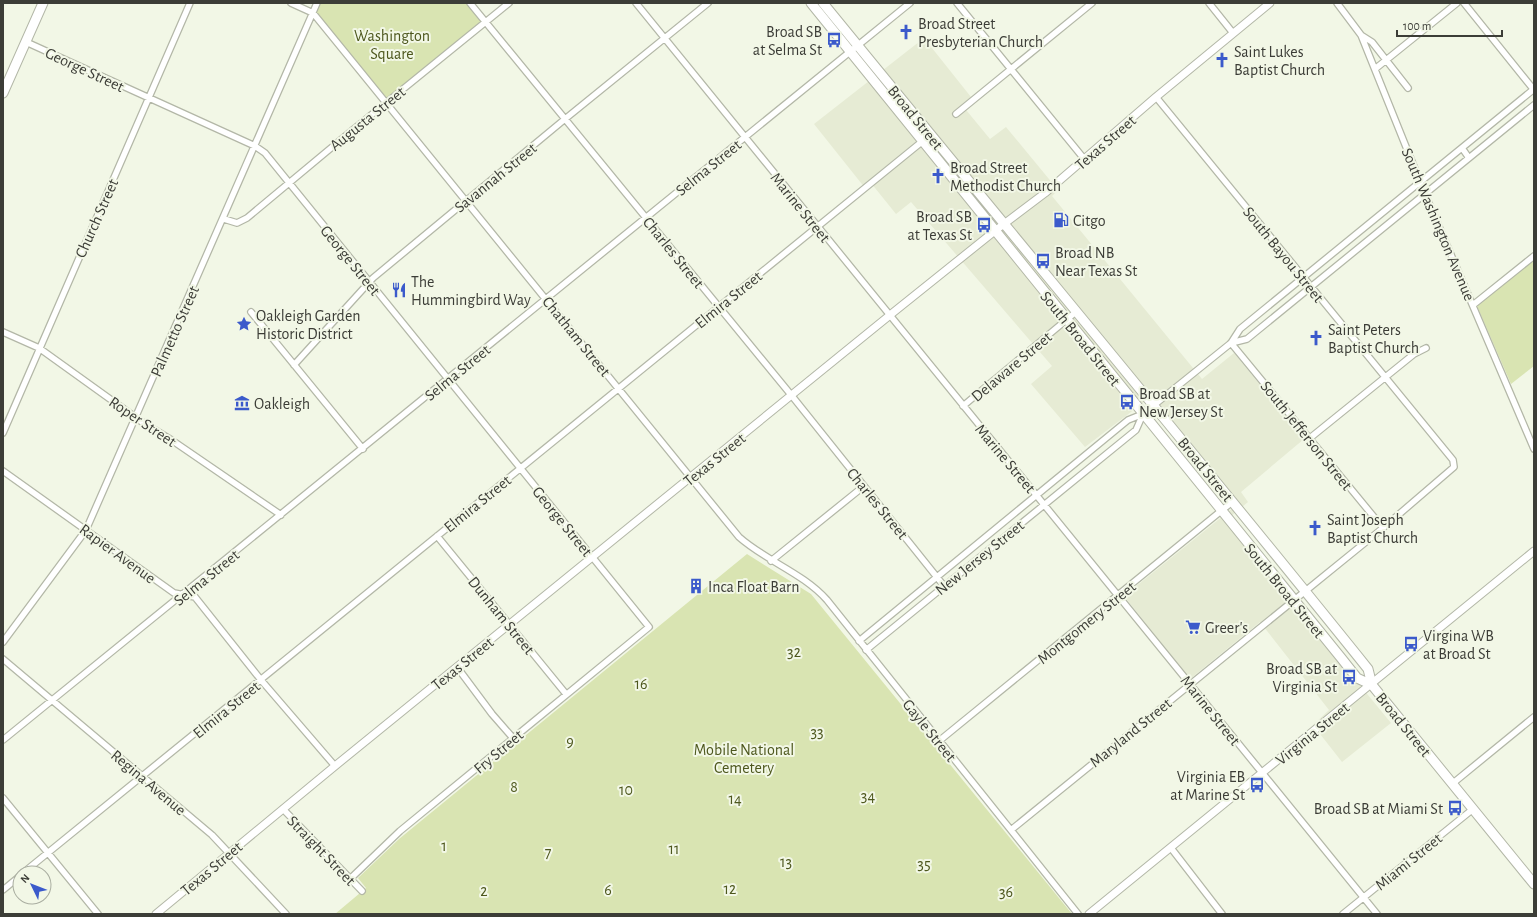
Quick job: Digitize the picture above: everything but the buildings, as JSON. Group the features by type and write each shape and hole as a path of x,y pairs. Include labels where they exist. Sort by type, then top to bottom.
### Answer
{"main road":[{"path":"3,93 43,3"},
{"name":"South Broad Street","path":"811,3 854,48 923,141 996,230 1066,320 1357,678 1372,685"},
{"name":"Broad Street","path":"823,3 854,48 930,135 1077,311 1305,591 1368,669 1372,685 1534,883"}],"street":[{"name":"Church Street","path":"3,433 190,3"},
{"name":"Chatham Street","path":"291,3 313,13 739,537 771,561"},
{"name":"Palmetto Street","path":"3,642 86,530 224,219 317,3"},
{"name":"Charles Street","path":"470,3 792,396 944,586"},
{"name":"Augusta Street","path":"224,219 237,223 247,218 386,102 509,3"},
{"name":"Marine Street","path":"636,3 1376,914"},
{"name":"Savannah Street","path":"294,365 369,282 466,200 708,3"},
{"name":"Selma Street","path":"3,740 53,701 910,3"},
{"path":"957,3 1084,160"},
{"path":"1080,3 1085,9"},
{"path":"956,114 1092,3"},
{"path":"1209,3 1233,33"},
{"name":"Texas Street","path":"156,914 335,766 692,478 889,316 1003,224 1024,210 1156,97 1270,3"},
{"name":"South Washington Avenue","path":"1338,3 1361,35 1425,194 1534,449"},
{"path":"1375,69 1457,3"},
{"path":"1464,3 1534,89"},
{"path":"1361,35 1372,42 1408,88"},
{"name":"George Street","path":"26,42 255,146 265,153 649,627"},
{"name":"New Jersey Street","path":"859,641 1036,494 1128,420 1143,414 1154,406 1231,343 1240,330 1534,89"},
{"name":"South Bayou Street","path":"1156,97 1303,278 1454,460 1454,467"},
{"name":"New Jersey Street","path":"1231,343 1247,339 1534,105"},
{"name":"Elmira Street","path":"34,865 930,135"},
{"path":"1462,148 1469,158"},
{"path":"1385,212 1392,220"},
{"path":"1473,305 1534,256"},
{"name":"Delaware Street","path":"963,406 1077,311"},
{"path":"251,312 363,449"},
{"name":"Roper Street","path":"3,332 39,348 136,417 281,515"},
{"name":"South Jefferson Street","path":"1231,343 1383,528"},
{"path":"1310,438 1414,354 1426,348"},
{"path":"1098,359 1109,350"},
{"name":"New Jersey Street","path":"866,650 1136,430 1143,414"},
{"name":"Maryland Street","path":"1011,830 1383,528 1454,467"},
{"name":"Rapier Avenue","path":"3,471 174,593 194,597 261,680 335,766"},
{"path":"771,561 864,486"},
{"name":"Montgomery Street","path":"939,741 1232,502"},
{"name":"Dunham Street","path":"437,536 566,694"},
{"name":"Virginia Street","path":"1089,914 1372,685 1534,551"},
{"name":"Gayle Street","path":"771,561 817,589 1078,914"},
{"name":"Fry Street","path":"350,879 400,831 649,627"},
{"name":"Regina Avenue","path":"3,659 212,835 286,914"},
{"path":"457,667 492,714 513,738"},
{"path":"1452,784 1534,717"},
{"path":"3,798 98,914"},
{"name":"Straight Street","path":"283,809 362,891"},
{"name":"Miami Street","path":"1343,914 1473,809"},
{"path":"1171,848 1222,914"},
{"path":"3,890 12,883"}],"shaded area":[{"path":"924,38 971,97 962,105 990,139 1006,127 1058,190 1052,196 1202,379 1234,353 1304,439 1241,492 1248,502 1225,521 1391,723 1342,762 1313,725 1329,710 1260,622 1190,679 1124,596 1239,503 1152,396 1085,447 1031,384 1052,366 911,202 896,214 871,183 865,188 814,124"}],"green space":[{"name":"Washington Square","path":"317,3 470,3 485,22 386,102 313,13"},
{"path":"1534,260 1534,366 1511,384 1477,306"},
{"name":"Mobile National Cemetery","path":"747,554 811,594 1072,914 335,914 366,888 358,878 399,839"}],"place":[{"name":"Broad Street Presbyterian Church","path":"906,32"},
{"name":"Broad SB at Selma St","path":"834,40"},
{"name":"Saint Lukes Baptist Church","path":"1222,60"},
{"name":"Broad Street Methodist Church","path":"938,176"},
{"name":"Citgo","path":"1061,220"},
{"name":"Broad SB at Texas St","path":"984,225"},
{"name":"Broad NB Near Texas St","path":"1043,261"},
{"name":"The Hummingbird Way","path":"399,290"},
{"name":"Oakleigh Garden Historic District","path":"244,324"},
{"name":"Saint Peters Baptist Church","path":"1316,338"},
{"name":"Broad SB at New Jersey St","path":"1127,402"},
{"name":"Oakleigh","path":"242,403"},
{"name":"Saint Joseph Baptist Church","path":"1315,528"},
{"name":"Inca Float Barn","path":"696,586"},
{"name":"Greer's","path":"1193,627"},
{"name":"Virgina WB at Broad St","path":"1411,644"},
{"name":"Broad SB at Virginia St","path":"1349,677"},
{"name":"Virginia EB at Marine St","path":"1257,785"},
{"name":"Broad SB at Miami St","path":"1455,808"}],"park label":[{"name":"32","path":"794,651"},
{"name":"16","path":"641,683"},
{"name":"33","path":"817,731"},
{"name":"9","path":"570,741"},
{"name":"8","path":"514,786"},
{"name":"10","path":"626,789"},
{"name":"34","path":"868,795"},
{"name":"14","path":"735,798"},
{"name":"1","path":"444,845"},
{"name":"11","path":"674,848"},
{"name":"7","path":"548,852"},
{"name":"13","path":"786,861"},
{"name":"35","path":"924,863"},
{"name":"12","path":"730,888"},
{"name":"6","path":"608,889"},
{"name":"2","path":"484,890"},
{"name":"36","path":"1006,891"}]}
